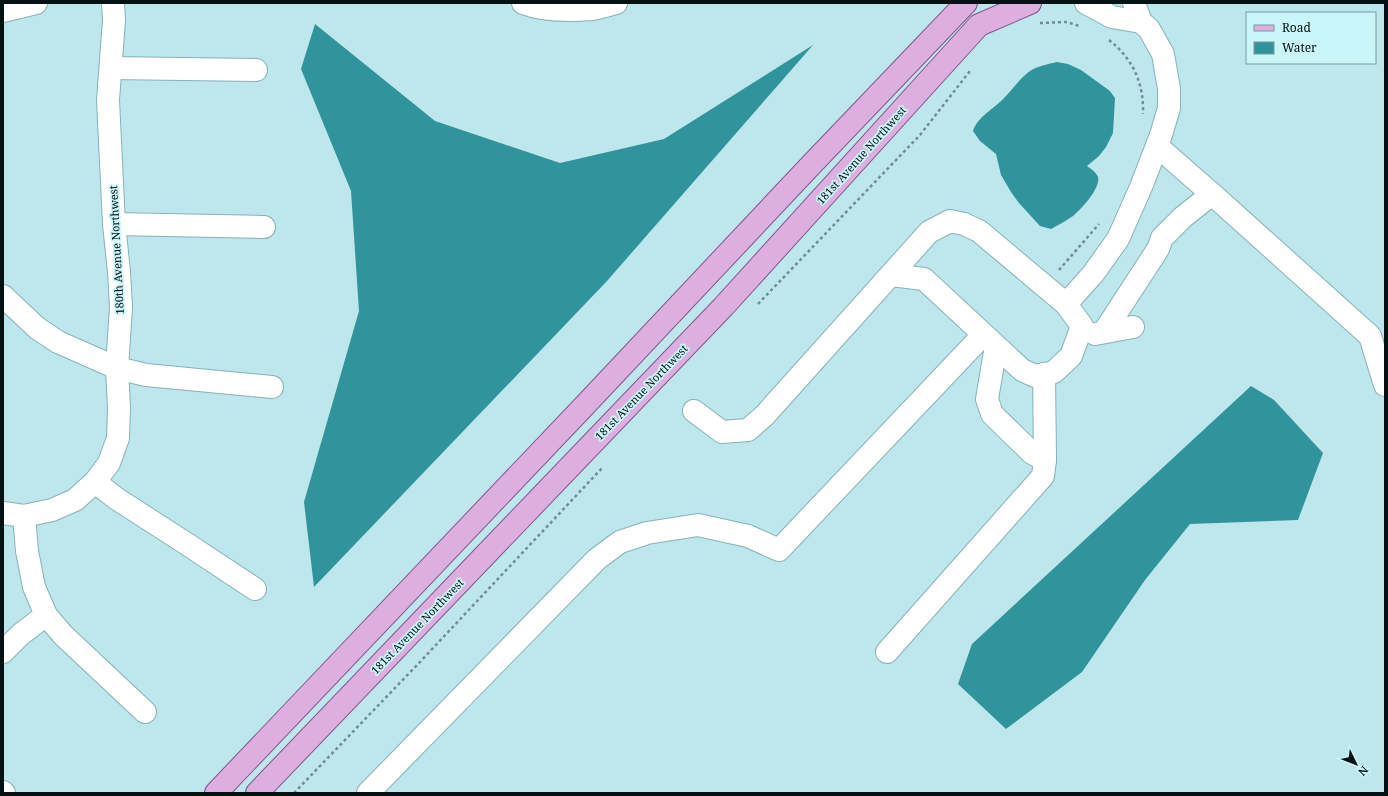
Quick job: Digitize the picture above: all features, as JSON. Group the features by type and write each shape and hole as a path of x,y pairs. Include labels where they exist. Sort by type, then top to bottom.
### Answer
{"main road":[{"path":"216,793 966,3"},
{"name":"181st Avenue Northwest","path":"257,793 724,306 979,25 1030,3"}],"street":[{"path":"3,12 36,3"},
{"name":"180th Avenue Northwest","path":"13,515 52,510 75,500 96,482 109,463 118,438 119,408 117,368 121,307 114,224 108,100 114,20 113,3"},
{"path":"523,3 530,6 562,10 593,9 616,3"},
{"path":"1066,304 1093,274 1118,239 1157,146 1169,108 1169,89 1163,54 1149,29 1137,13 1112,17 1086,3"},
{"path":"111,68 256,70"},
{"path":"1157,146 1370,336 1385,385"},
{"path":"1104,332 1158,249 1162,238 1183,217 1212,194"},
{"path":"694,411 722,432 748,430 765,415 929,232 950,221 964,224 979,231 1066,304 1082,326 1070,356 1054,372 1035,376 1022,370 924,279 891,275"},
{"path":"114,224 264,228"},
{"path":"3,296 37,328 58,342 117,368 146,376 272,387"},
{"path":"1078,337 1134,327"},
{"path":"990,340 987,399 992,414 1032,453 1045,460"},
{"path":"368,793 597,560 620,542 647,533 698,525 748,536 779,550 990,340"},
{"path":"888,652 1043,476 1045,460 1044,374"},
{"path":"96,482 117,500 256,589"},
{"path":"13,515 27,551 34,587 46,615 63,635 145,712"},
{"path":"3,652 20,635 46,615"}],"path":[{"path":"1112,17 1099,33 1116,45 1133,67 1142,90 1143,117"},
{"path":"1038,23 1067,22 1080,26"},
{"path":"757,305 920,135 974,66"},
{"path":"1045,286 1102,221"},
{"path":"294,793 419,663 605,465"}],"water":[{"path":"315,24 435,121 560,163 664,139 813,45 607,281 314,587 304,502 359,311 351,191 301,69"},
{"path":"1057,62 1068,64 1081,70 1110,91 1115,98 1113,133 1106,147 1099,156 1087,166 1095,172 1098,177 1098,182 1094,192 1073,216 1051,229 1040,226 1019,203 1001,175 996,154 980,141 973,131 982,117 1000,102 1026,74 1043,65"},
{"path":"1251,386 1274,400 1323,453 1298,520 1190,524 1145,580 1082,672 1006,729 958,684 972,644"}]}
